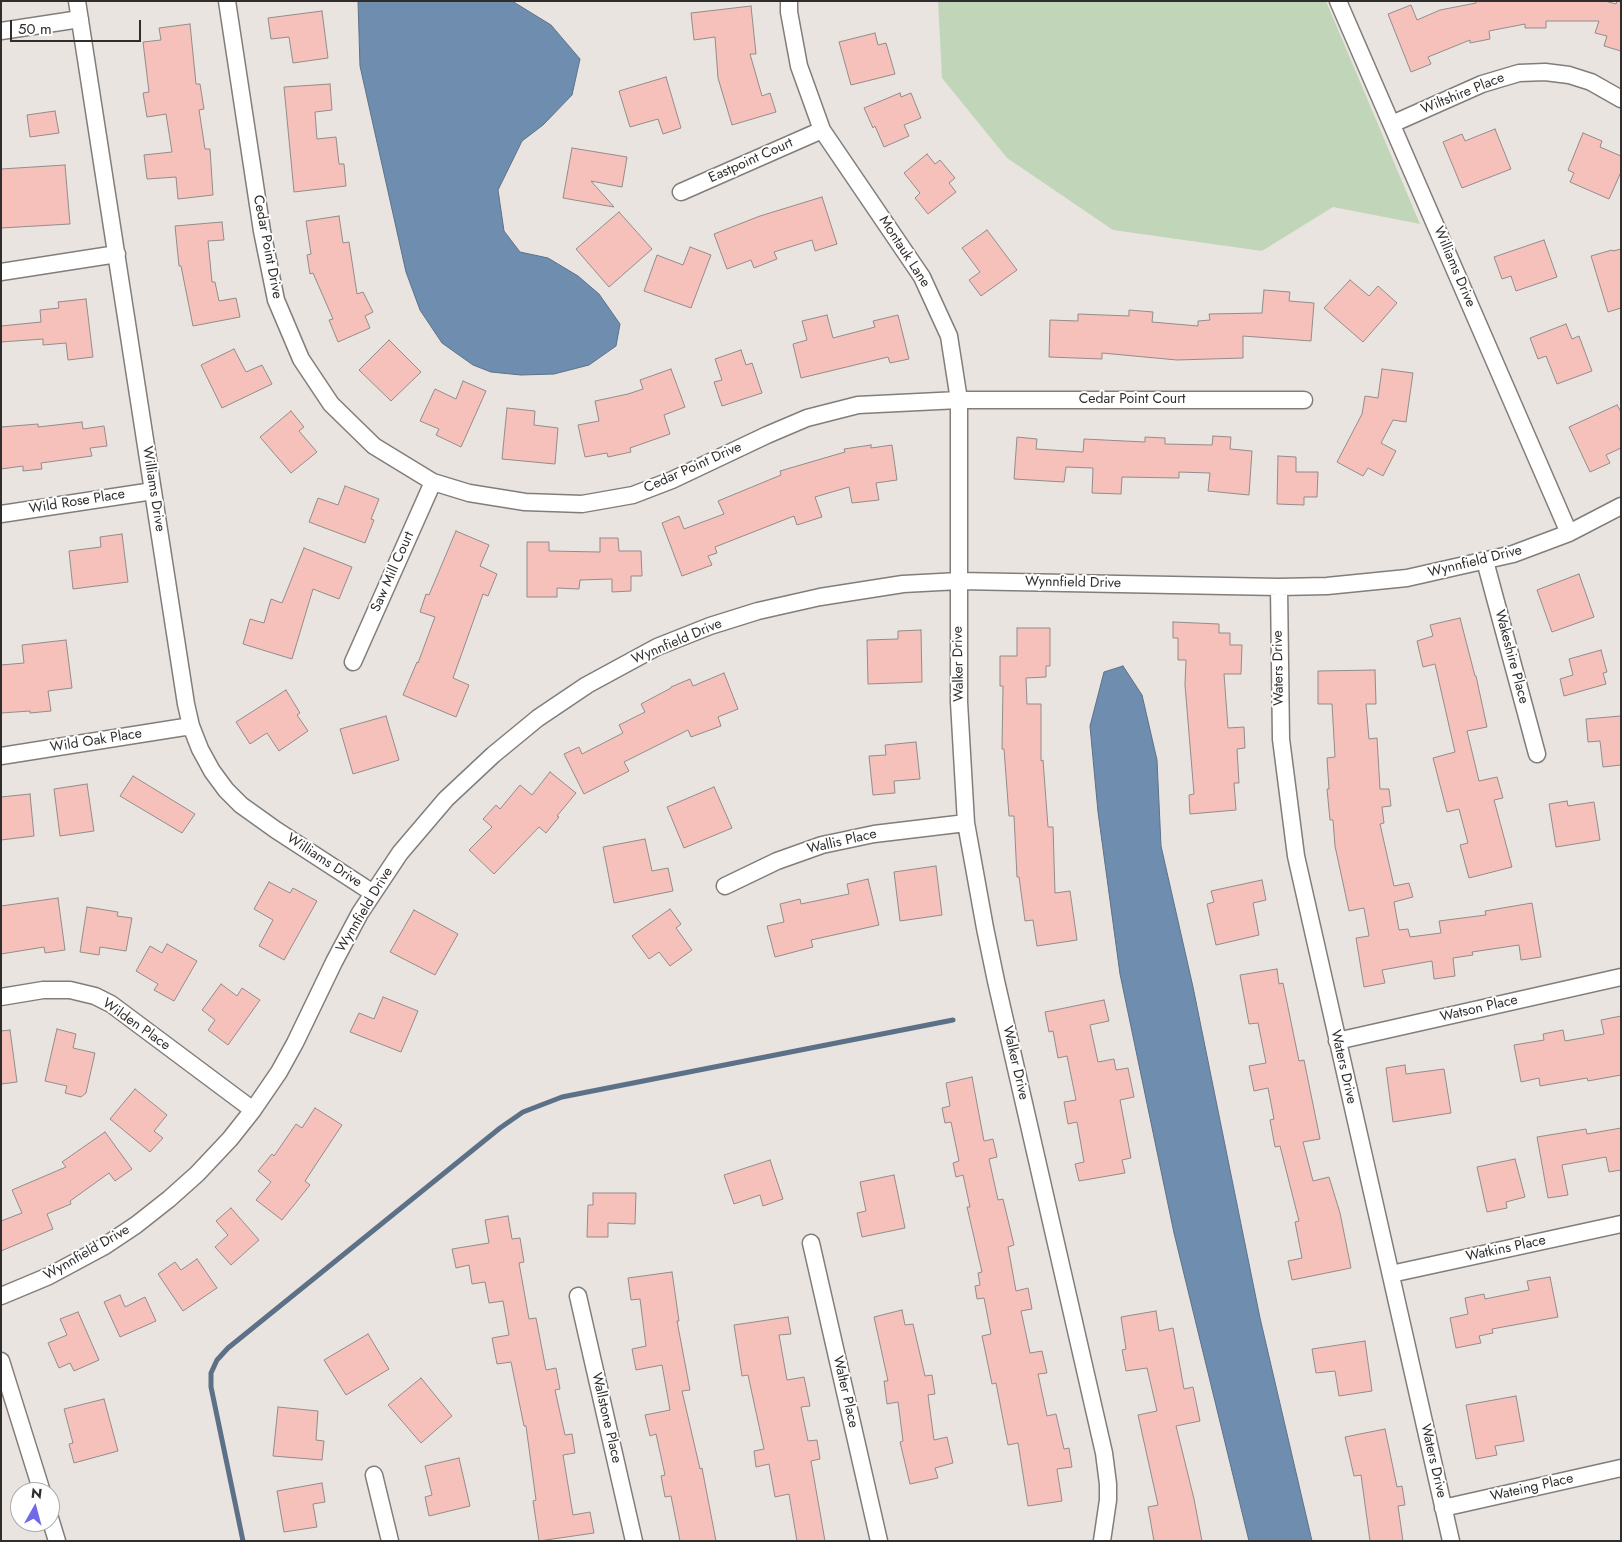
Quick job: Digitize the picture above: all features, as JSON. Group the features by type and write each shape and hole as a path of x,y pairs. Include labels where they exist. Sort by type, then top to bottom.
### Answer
{"street":[{"name":"Williams Drive","path":"78,1 186,704 191,726 200,749 212,771 226,790 241,805 373,893"},
{"name":"Cedar Point Drive","path":"227,1 262,231 274,291 297,350 331,404 374,446 433,482 468,493 525,502 582,504 633,495 672,480 807,418 858,405 959,400"},
{"name":"Montauk Lane","path":"789,1 789,12 799,66 822,130 922,277 949,336 959,400 959,580"},
{"name":"Williams Drive","path":"1338,1 1569,533"},
{"path":"1,31 80,19"},
{"name":"Wiltshire Place","path":"1392,124 1482,84 1519,73 1545,72 1569,75 1591,82 1621,99"},
{"name":"Eastpoint Court","path":"681,192 822,130"},
{"path":"1,272 116,254"},
{"name":"Cedar Point Court","path":"959,400 1304,400"},
{"name":"Saw Mill Court","path":"353,662 433,482"},
{"name":"Wild Rose Place","path":"1,514 153,491"},
{"name":"Wynnfield Drive","path":"1,1296 71,1265 103,1247 136,1225 197,1174 230,1139 279,1072 341,948 373,893 414,836 446,799 522,730 549,710 587,685 657,647 743,615 820,597 876,587 959,580 1279,586 1367,583 1407,578 1514,554 1569,533 1621,506"},
{"name":"Wakeshire Place","path":"1485,561 1537,754"},
{"name":"Walker Drive","path":"959,580 959,702 966,823 996,981 1104,1453 1108,1500 1102,1541"},
{"name":"Waters Drive","path":"1279,586 1281,739 1290,819 1303,894 1451,1541"},
{"name":"Wild Oak Place","path":"1,756 191,726"},
{"name":"Wallis Place","path":"725,886 777,861 822,845 874,834 966,823"},
{"name":"Watson Place","path":"1337,1041 1621,977"},
{"name":"Wilden Place","path":"1,997 43,990 70,990 95,996 111,1004 253,1110"},
{"name":"Watkins Place","path":"1391,1274 1621,1224"},
{"name":"Walter Place","path":"811,1243 879,1541"},
{"name":"Wallstone Place","path":"578,1296 634,1541"},
{"path":"1,1361 39,1482"},
{"name":"Wateing Place","path":"1443,1508 1621,1468"},
{"path":"374,1475 390,1541"}],"green space":[{"path":"938,1 1326,1 1420,224 1333,207 1262,251 1113,230 1007,158 942,78"}],"water":[{"path":"358,1 512,1 551,25 580,59 572,95 543,125 522,141 498,190 504,231 520,252 548,258 578,276 599,294 620,324 616,346 589,365 554,374 521,375 491,372 473,365 442,343 420,310 406,272 360,66"},
{"path":"1123,666 1142,695 1157,760 1161,846 1193,987 1260,1318 1312,1541 1249,1541 1174,1233 1120,974 1098,812 1090,726 1104,672"}],"building":[{"path":"1476,1 1605,1 1616,4 1617,1 1621,1 1621,51 1604,46 1607,36 1595,33 1599,21 1546,21 1546,28 1525,28 1525,24 1489,31 1490,39 1470,43 1470,40 1428,57 1431,64 1411,72 1388,14 1411,5 1417,20 1440,10 1476,3"},
{"path":"751,6 756,54 750,54 762,96 770,93 776,112 732,125 718,78 715,37 694,40 691,13"},
{"path":"322,11 328,58 293,63 289,37 271,39 268,18"},
{"path":"190,24 196,84 200,84 204,109 199,110 205,149 210,149 213,195 178,199 176,177 147,179 144,155 172,152 166,114 147,117 143,93 149,92 143,42 161,40 159,28"},
{"path":"875,33 878,45 886,43 895,74 851,85 839,42"},
{"path":"666,77 681,128 663,134 658,119 630,127 619,91"},
{"path":"330,84 332,110 315,112 317,139 336,137 339,164 344,164 346,186 294,192 284,87"},
{"path":"900,93 901,97 911,93 921,118 904,125 909,136 884,147 875,126 873,128 864,108"},
{"path":"55,111 59,133 30,137 27,115"},
{"path":"1495,129 1511,169 1462,188 1443,142 1462,134 1465,141"},
{"path":"1583,133 1602,141 1600,147 1621,156 1621,172 1609,199 1570,182 1574,173 1568,170"},
{"path":"572,148 627,157 622,187 591,181 614,207 563,198"},
{"path":"927,154 935,164 940,160 955,178 949,183 956,192 928,214 915,198 920,193 904,173"},
{"path":"65,165 70,224 1,228 1,169"},
{"path":"822,197 837,244 815,251 812,240 774,252 777,259 754,268 751,260 727,269 714,234 760,216"},
{"path":"619,212 652,249 609,287 576,249"},
{"path":"339,216 343,243 349,242 357,294 363,292 373,312 365,316 370,328 338,342 329,320 333,319 313,273 310,274 307,255 311,254 306,221"},
{"path":"222,222 224,240 208,241 212,282 215,282 219,301 236,298 240,317 193,326 181,266 179,266 175,226"},
{"path":"987,230 1017,270 981,296 969,280 980,272 962,248"},
{"path":"1544,240 1557,277 1516,291 1511,276 1502,279 1494,257"},
{"path":"690,247 711,255 691,308 644,291 657,255 683,265"},
{"path":"1621,249 1621,308 1608,312 1591,256"},
{"path":"1350,280 1369,296 1378,286 1397,303 1363,342 1324,308"},
{"path":"1264,290 1290,292 1289,301 1314,303 1311,341 1243,336 1243,358 1177,360 1102,353 1102,359 1049,357 1050,320 1078,321 1078,314 1129,316 1129,310 1153,312 1152,322 1198,326 1198,321 1210,320 1209,314 1262,313"},
{"path":"86,299 93,357 68,360 66,343 43,345 43,339 1,342 1,326 41,322 40,310 59,308 58,302"},
{"path":"827,315 833,338 875,327 873,321 898,315 909,359 890,363 888,357 801,378 793,344 807,340 802,321"},
{"path":"1566,324 1572,339 1579,336 1592,371 1557,384 1546,356 1538,359 1530,338"},
{"path":"389,340 421,372 391,401 359,370"},
{"path":"234,349 246,372 262,365 272,384 222,408 201,365"},
{"path":"741,350 746,365 752,363 762,393 722,406 714,382 722,380 715,359"},
{"path":"671,369 685,407 664,415 670,434 630,448 631,452 608,457 607,453 585,457 578,425 599,421 595,401 643,389 640,380"},
{"path":"1382,369 1413,373 1406,422 1393,420 1381,443 1396,451 1383,476 1368,468 1363,476 1337,462 1362,414 1365,396 1378,398"},
{"path":"463,381 486,391 461,447 436,435 439,429 420,421 435,389 456,399"},
{"path":"1617,405 1621,412 1621,448 1606,455 1610,463 1590,472 1569,427"},
{"path":"507,408 535,411 534,425 558,428 555,464 502,459"},
{"path":"291,411 304,427 299,431 317,452 291,473 260,437"},
{"path":"82,422 83,429 104,426 107,446 90,448 92,456 41,463 42,469 23,471 23,466 1,469 1,427 38,424 38,427"},
{"path":"1213,436 1231,437 1230,449 1252,451 1249,495 1208,491 1210,473 1179,472 1179,478 1122,477 1121,494 1092,493 1093,468 1066,467 1064,482 1014,479 1017,437 1037,439 1036,449 1083,452 1084,439 1145,442 1145,437 1165,438 1165,444 1212,445"},
{"path":"871,445 871,448 892,445 897,480 876,483 879,500 852,503 849,487 815,497 822,517 797,525 794,516 715,547 717,553 708,556 712,565 682,576 662,523 679,516 684,529 724,514 718,501 781,475 780,471 845,452 844,449"},
{"path":"1278,456 1296,457 1296,472 1318,472 1317,497 1304,497 1304,505 1277,504"},
{"path":"345,486 379,499 371,519 374,520 365,543 309,522 318,498 338,505"},
{"path":"456,531 489,545 480,566 497,574 488,596 483,594 453,678 469,685 456,717 403,695 418,663 435,617 420,612 426,594 429,595"},
{"path":"122,534 128,582 73,589 69,551 101,547 100,537"},
{"path":"600,538 618,538 619,551 641,551 642,576 631,576 631,591 612,592 612,579 580,580 579,589 557,588 557,597 527,597 527,542 549,542 549,551 600,552"},
{"path":"304,548 352,567 339,599 313,589 292,659 243,644 250,619 264,623 271,599 282,603"},
{"path":"1579,574 1594,617 1552,632 1537,590"},
{"path":"1460,618 1476,676 1487,727 1467,731 1479,781 1497,777 1503,798 1494,800 1512,867 1469,878 1460,845 1468,843 1459,809 1447,812 1433,758 1455,752 1435,664 1423,667 1417,641 1433,636 1430,625"},
{"path":"1173,622 1219,624 1219,633 1230,633 1230,645 1242,645 1241,674 1224,674 1228,728 1244,727 1245,748 1237,749 1239,783 1234,783 1236,810 1190,814 1189,795 1194,794 1185,685 1186,660 1178,660 1178,638 1173,638"},
{"path":"1017,628 1050,628 1050,666 1046,666 1046,677 1026,678 1027,704 1041,704 1041,761 1043,760 1048,827 1053,827 1055,893 1070,891 1077,940 1037,946 1033,920 1025,921 1019,877 1017,877 1014,816 1009,816 1004,749 1002,749 1003,686 1000,686 1000,656 1017,656"},
{"path":"921,630 922,682 868,684 867,640 898,639 898,631"},
{"path":"66,640 72,688 48,691 51,711 1,713 1,665 24,663 22,645"},
{"path":"1601,650 1607,672 1603,673 1606,684 1564,696 1560,679 1573,675 1569,659"},
{"path":"1375,670 1376,704 1366,704 1369,739 1377,738 1380,789 1389,789 1391,806 1382,807 1384,823 1380,824 1394,886 1409,883 1413,897 1394,902 1399,930 1408,929 1410,937 1441,933 1439,921 1486,915 1485,911 1532,903 1541,957 1521,960 1519,945 1472,952 1473,955 1453,958 1455,976 1434,979 1432,961 1382,970 1385,983 1364,987 1356,938 1369,936 1364,908 1349,911 1335,846 1333,820 1330,820 1327,789 1329,789 1327,758 1335,757 1332,704 1318,704 1318,671"},
{"path":"724,673 738,709 718,717 721,726 691,737 688,730 624,762 629,771 584,794 564,754 579,747 582,754 623,733 619,725 645,712 641,704 671,687 690,679 693,686"},
{"path":"286,690 300,713 297,715 308,731 279,751 267,733 250,744 236,722"},
{"path":"386,716 399,760 353,774 340,729"},
{"path":"1621,716 1621,765 1603,767 1600,741 1588,742 1586,719"},
{"path":"916,742 920,779 894,781 895,793 873,795 869,756 886,755 885,745"},
{"path":"550,772 576,793 546,833 539,827 494,874 469,850 492,827 483,819 496,805 500,809 520,785 532,795"},
{"path":"133,776 195,814 182,833 120,796"},
{"path":"87,784 94,831 60,836 54,789"},
{"path":"714,787 732,828 684,848 667,807"},
{"path":"30,794 34,836 1,840 1,797"},
{"path":"1567,801 1568,806 1594,802 1600,840 1556,847 1549,804"},
{"path":"645,839 652,871 668,868 673,891 614,903 603,847"},
{"path":"936,866 942,915 900,921 894,872"},
{"path":"868,879 879,925 811,940 813,947 775,957 767,926 784,922 780,904 800,899 801,904 849,894 847,884"},
{"path":"1262,880 1266,900 1253,903 1259,935 1216,945 1207,904 1214,902 1211,891"},
{"path":"269,882 290,893 293,888 317,901 284,960 259,946 273,920 254,909"},
{"path":"58,898 65,950 45,953 44,947 1,954 1,906"},
{"path":"87,907 118,912 117,916 132,918 126,951 100,947 99,955 80,952"},
{"path":"670,909 681,924 676,928 692,950 670,966 659,952 649,959 632,936"},
{"path":"414,910 458,934 435,975 390,952"},
{"path":"167,944 197,961 174,1001 154,990 158,984 136,971 150,946 162,953"},
{"path":"1277,969 1279,984 1283,983 1299,1061 1304,1060 1320,1139 1303,1142 1313,1181 1329,1177 1340,1213 1351,1268 1292,1280 1288,1261 1302,1258 1295,1222 1299,1221 1280,1146 1275,1147 1270,1120 1274,1119 1268,1088 1254,1091 1249,1066 1266,1063 1258,1023 1249,1024 1240,975"},
{"path":"221,984 237,996 242,988 260,1000 228,1045 208,1030 215,1020 202,1010"},
{"path":"383,997 418,1011 401,1052 350,1032 359,1013 374,1019"},
{"path":"1104,1000 1109,1021 1090,1025 1098,1062 1114,1059 1116,1070 1128,1068 1134,1097 1120,1100 1131,1158 1122,1160 1125,1173 1079,1181 1075,1164 1084,1162 1077,1122 1068,1124 1064,1102 1076,1100 1067,1056 1058,1058 1053,1031 1049,1032 1045,1012"},
{"path":"1621,1016 1621,1075 1588,1081 1587,1078 1540,1086 1539,1078 1521,1082 1514,1045 1544,1040 1543,1034 1563,1030 1565,1041 1604,1034 1601,1020"},
{"path":"57,1029 76,1034 73,1048 95,1053 86,1093 81,1097 65,1093 67,1086 45,1081"},
{"path":"10,1030 17,1082 1,1084 1,1031"},
{"path":"1405,1065 1406,1074 1444,1069 1451,1113 1393,1122 1386,1068"},
{"path":"972,1077 984,1141 993,1139 997,1157 989,1159 998,1200 1003,1199 1014,1245 1008,1247 1016,1291 1028,1288 1032,1309 1021,1311 1030,1353 1042,1351 1047,1373 1038,1374 1047,1416 1056,1414 1064,1449 1069,1448 1072,1467 1057,1469 1062,1501 1028,1506 1018,1443 1008,1445 996,1383 992,1384 982,1336 991,1334 984,1298 977,1299 975,1286 980,1285 978,1273 982,1272 967,1207 970,1207 963,1175 956,1177 953,1163 959,1161 951,1122 945,1123 942,1108 950,1106 946,1083"},
{"path":"135,1089 167,1115 154,1131 163,1138 150,1152 110,1119"},
{"path":"315,1108 342,1125 305,1181 310,1185 282,1220 256,1200 271,1182 258,1171 272,1154 274,1156 296,1124 302,1128"},
{"path":"1621,1128 1621,1170 1609,1172 1606,1157 1562,1165 1568,1195 1548,1198 1537,1137 1586,1129 1587,1134"},
{"path":"105,1132 132,1169 115,1181 109,1173 70,1201 71,1204 47,1214 53,1229 1,1251 1,1221 22,1213 12,1190 66,1167 62,1162"},
{"path":"1515,1159 1525,1197 1506,1202 1507,1208 1487,1212 1477,1167"},
{"path":"770,1160 783,1199 763,1206 760,1195 734,1204 724,1175"},
{"path":"894,1175 905,1228 862,1237 857,1213 866,1211 860,1182"},
{"path":"593,1193 636,1193 635,1224 608,1223 608,1237 587,1237 588,1205 593,1205"},
{"path":"231,1208 259,1240 231,1265 215,1247 228,1235 216,1221"},
{"path":"508,1216 512,1239 520,1238 524,1262 519,1263 529,1319 536,1318 546,1370 556,1368 560,1389 555,1390 565,1435 572,1434 575,1453 563,1455 573,1515 590,1512 594,1533 539,1541 533,1501 536,1500 526,1426 524,1426 511,1362 497,1364 492,1338 509,1335 503,1301 489,1303 485,1282 472,1284 469,1265 456,1268 452,1249 489,1243 485,1220"},
{"path":"197,1259 217,1288 183,1311 158,1274 175,1262 181,1270"},
{"path":"672,1272 679,1321 677,1321 690,1390 682,1391 700,1469 702,1468 716,1541 680,1541 671,1496 665,1497 661,1476 665,1475 656,1434 650,1436 645,1415 670,1410 662,1365 636,1370 632,1349 646,1346 640,1299 631,1300 628,1278"},
{"path":"1550,1277 1558,1317 1492,1329 1493,1333 1479,1336 1481,1343 1456,1348 1450,1318 1468,1314 1465,1298 1484,1294 1485,1299 1529,1290 1527,1281"},
{"path":"120,1295 125,1307 145,1297 156,1321 120,1337 104,1302"},
{"path":"902,1310 905,1325 913,1324 925,1376 932,1375 935,1394 928,1395 934,1440 947,1437 953,1463 935,1468 938,1478 910,1484 900,1442 903,1441 898,1402 887,1404 884,1381 888,1381 874,1317"},
{"path":"1156,1311 1159,1331 1173,1328 1184,1389 1193,1387 1200,1421 1176,1426 1202,1541 1154,1541 1148,1507 1158,1505 1138,1415 1157,1411 1147,1368 1126,1371 1122,1350 1126,1349 1121,1317"},
{"path":"78,1312 99,1360 74,1371 70,1363 59,1368 48,1343 67,1335 60,1319"},
{"path":"788,1317 791,1334 779,1335 787,1380 804,1377 810,1406 801,1407 808,1441 817,1440 820,1459 811,1461 825,1541 797,1541 789,1494 775,1497 769,1464 756,1467 754,1451 764,1449 748,1375 742,1376 734,1325"},
{"path":"368,1334 389,1369 346,1395 324,1360"},
{"path":"1365,1341 1372,1391 1339,1396 1335,1371 1316,1373 1312,1349"},
{"path":"421,1378 452,1416 421,1443 388,1405"},
{"path":"1516,1396 1524,1441 1495,1446 1497,1455 1476,1459 1466,1405"},
{"path":"104,1399 118,1451 74,1463 69,1444 73,1443 64,1409"},
{"path":"278,1407 318,1411 316,1440 324,1441 322,1460 273,1456"},
{"path":"1385,1429 1397,1487 1402,1486 1405,1505 1398,1506 1403,1541 1370,1541 1361,1475 1354,1476 1345,1437"},
{"path":"459,1458 470,1506 429,1516 425,1497 432,1495 425,1466"},
{"path":"322,1483 325,1502 313,1504 317,1527 284,1532 277,1491"}],"waterway":[{"path":"243,1541 211,1387 211,1373 217,1360 228,1348 500,1128 523,1112 562,1097 953,1020"}]}
